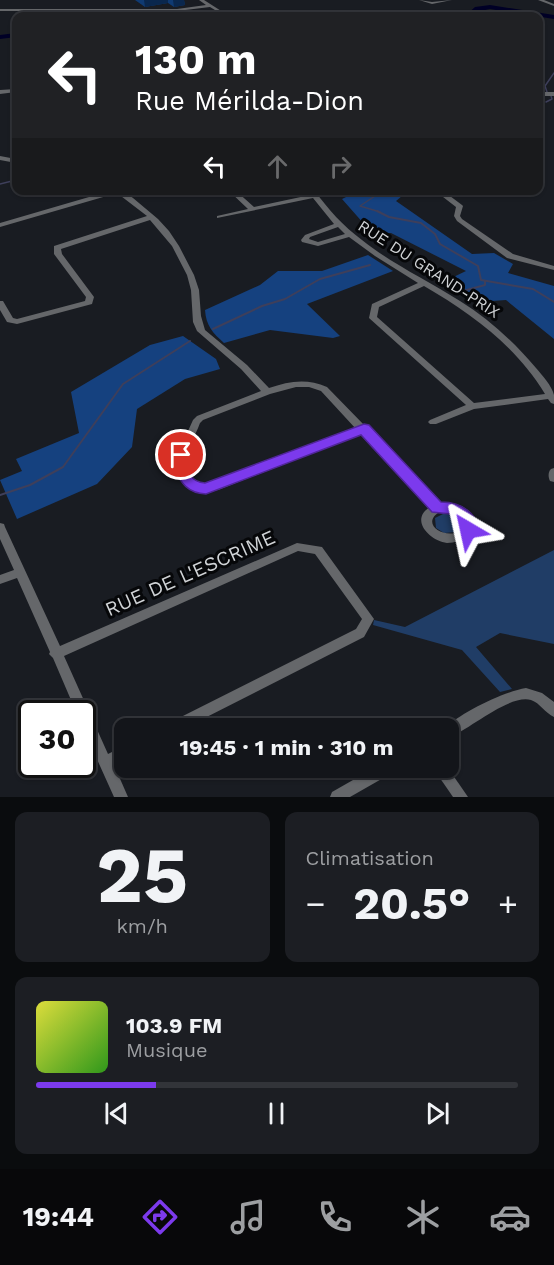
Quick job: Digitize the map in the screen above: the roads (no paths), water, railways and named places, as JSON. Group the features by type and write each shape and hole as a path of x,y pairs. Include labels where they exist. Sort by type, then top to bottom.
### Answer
{"street":[{"path":"192,0 211,12"},
{"path":"201,0 220,12"},
{"path":"424,1 435,7 443,7 436,3 450,0"},
{"path":"540,0 554,5"},
{"path":"0,10 177,10 210,6"},
{"path":"0,225 103,195"},
{"path":"122,195 151,217 173,242 185,261 195,292 199,328 244,367 267,392"},
{"path":"237,195 252,209"},
{"path":"219,217 304,195"},
{"name":"RUE DU GRAND-PRIX","path":"313,195 349,235 459,303 502,335 539,377 553,398"},
{"path":"444,195 460,206 457,216 459,220 507,254 554,268"},
{"path":"0,303 10,320 17,322 89,302 91,298 58,254 57,248 151,217"},
{"path":"338,225 307,236 306,240 318,244 349,235"},
{"path":"424,283 375,306 373,318 472,406"},
{"path":"364,429 218,486 203,489 193,486 181,470 179,462 196,422 206,415 298,382 317,385 330,393 364,429 437,508"},
{"path":"433,422 472,406 553,398"},
{"path":"554,471 554,478"},
{"path":"0,527 121,797"},
{"name":"RUE DE L'ESCRIME","path":"56,654 297,547 318,550 368,619 360,633 192,718"},
{"path":"0,580 20,572"},
{"path":"459,726 511,696 527,694 542,698 554,711"},
{"path":"106,762 114,758"},
{"path":"337,797 370,778"},
{"path":"447,778 461,797"}],"waterway":[{"path":"474,12 490,7 522,12"},
{"path":"543,15 554,17"},
{"path":"0,37 12,36"},
{"path":"547,92 545,86 554,73"},
{"path":"546,102 552,99 551,96"},
{"path":"0,184 12,181"},
{"path":"376,195 360,206 378,211"},
{"path":"378,211 389,217 421,223 435,234 440,244 478,266 481,280 533,289 554,302"},
{"path":"213,329 262,306 285,299 320,279 370,265"},
{"path":"463,291 485,285 485,281"},
{"path":"0,495 30,485 63,467 123,384 190,341"}]}
